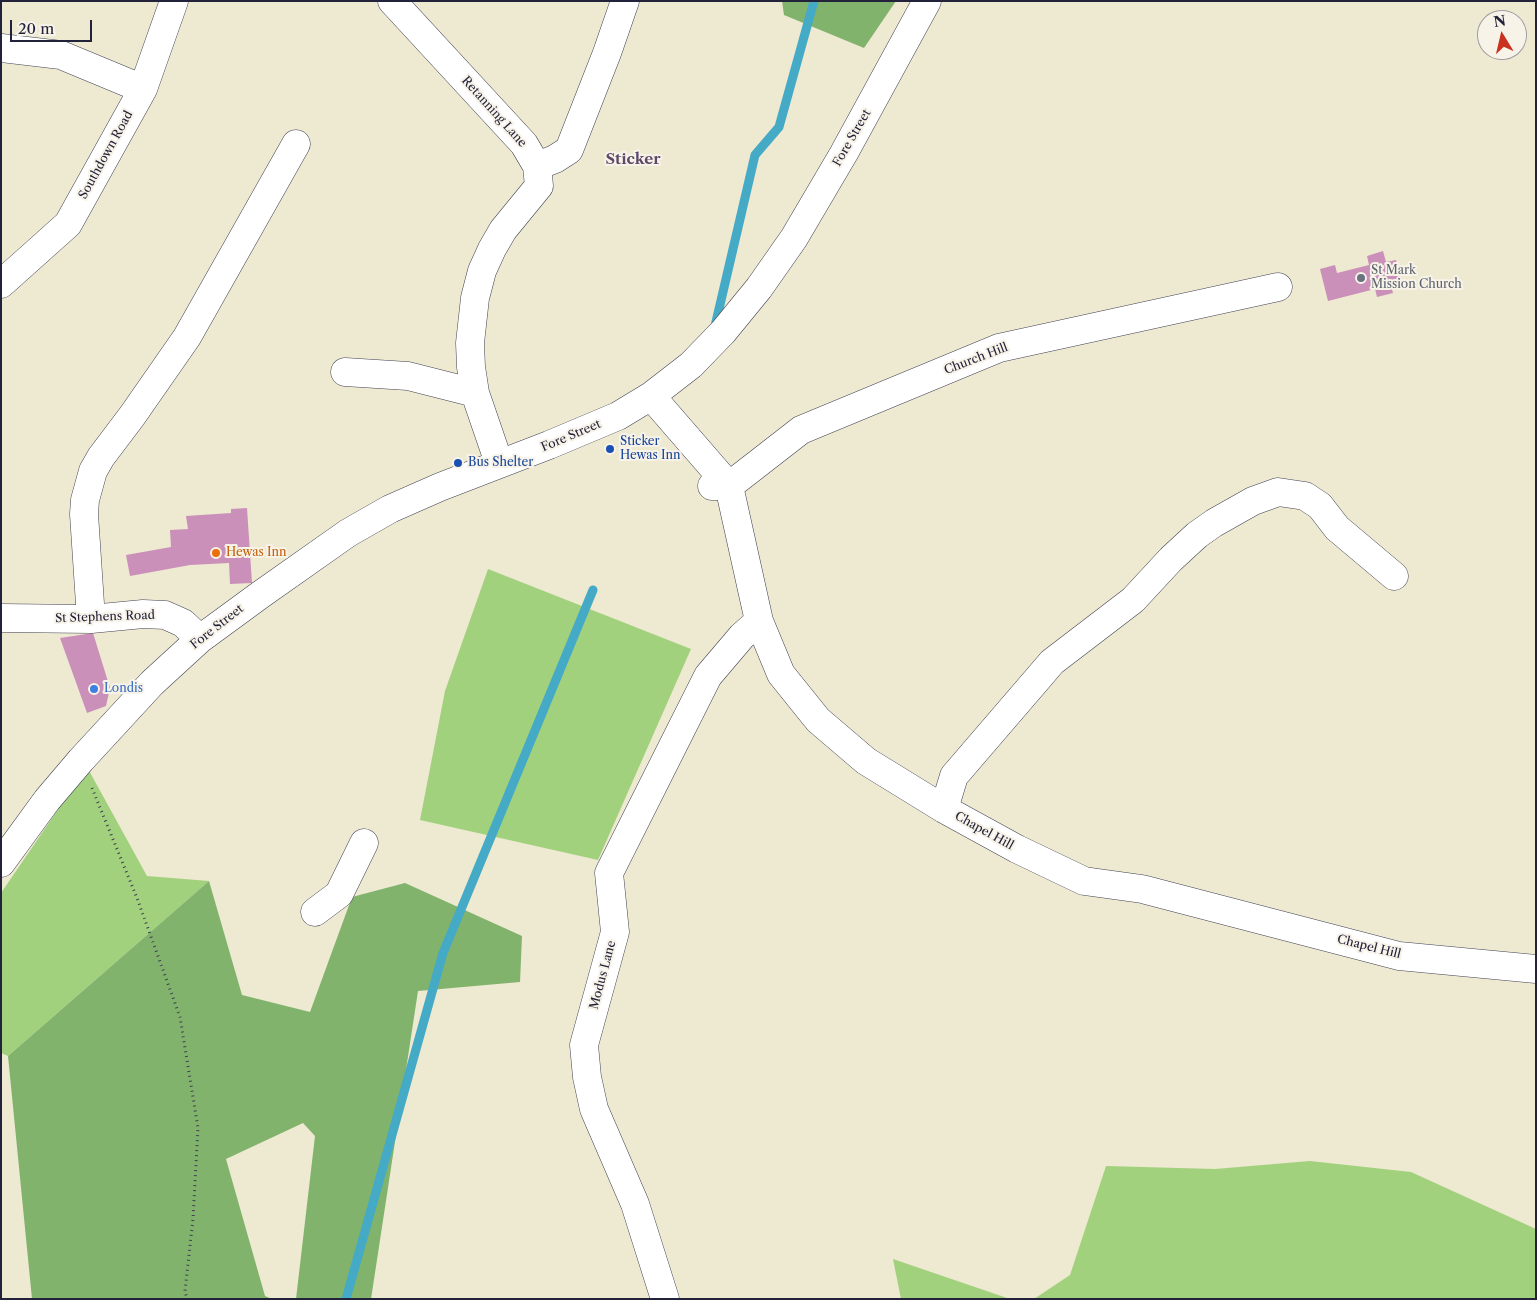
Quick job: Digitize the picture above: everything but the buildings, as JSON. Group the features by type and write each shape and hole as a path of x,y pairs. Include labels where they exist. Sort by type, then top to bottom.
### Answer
{"street":[{"name":"Southdown Road","path":"1,284 68,224 143,89 174,1"},
{"name":"Retanning Lane","path":"392,1 524,144 537,166"},
{"path":"499,464 475,393 471,367 470,343 475,298 492,249 504,230 539,186 537,166 555,160 569,150 625,1"},
{"name":"Fore Street","path":"1,863 48,800 81,760 152,683 200,640 260,595 355,529 409,500 549,445 654,400 723,332 759,288 794,238 844,153 927,1"},
{"path":"1,48 61,55 143,89"},
{"path":"91,619 84,514 85,500 93,471 187,337 296,144"},
{"name":"Church Hill","path":"716,486 801,430 999,348 1278,286"},
{"path":"346,372 408,376 475,393"},
{"name":"Chapel Hill","path":"654,400 683,434 716,486 759,621 781,674 818,720 866,761 944,810 1017,849 1084,881 1142,889 1399,956 1536,969"},
{"path":"944,810 954,776 1052,662 1133,600 1171,559 1197,535 1253,501 1278,492 1305,496 1320,506 1337,528 1394,576"},
{"name":"St Stephens Road","path":"1,618 91,619 143,614 165,615 184,623 200,640"},
{"name":"Modus Lane","path":"665,1299 634,1204 594,1109 587,1077 584,1044 615,932 609,873 708,676 742,636 759,621"},
{"path":"315,912 339,894 364,843"}],"path":[{"path":"81,760 137,898 180,1017 198,1128 193,1219 185,1291 187,1299"}],"green space":[{"path":"782,1 896,1 864,48 784,15"},
{"path":"488,569 691,649 598,860 420,820 445,691"},
{"path":"87,767 147,876 209,881 8,1056 1,1053 1,893"},
{"path":"209,881 242,995 310,1012 352,897 405,883 522,936 520,982 418,991 371,1299 296,1299 315,1136 303,1123 226,1159 265,1296 272,1299 32,1299 8,1056"},
{"path":"1310,1161 1411,1172 1536,1229 1536,1299 1034,1299 1070,1275 1106,1166 1215,1169"},
{"path":"893,1259 1010,1299 901,1299"}],"waterway":[{"path":"715,326 755,155 779,127 814,1"},
{"path":"346,1299 443,953 593,590"}],"place":[{"name":"St Mark Mission Church","path":"1361,278"},
{"name":"Sticker Hewas Inn","path":"610,449"},
{"name":"Bus Shelter","path":"458,463"},
{"name":"Hewas Inn","path":"216,553"},
{"name":"Londis","path":"94,689"}],"district":[{"name":"Sticker","path":"633,160"}]}
